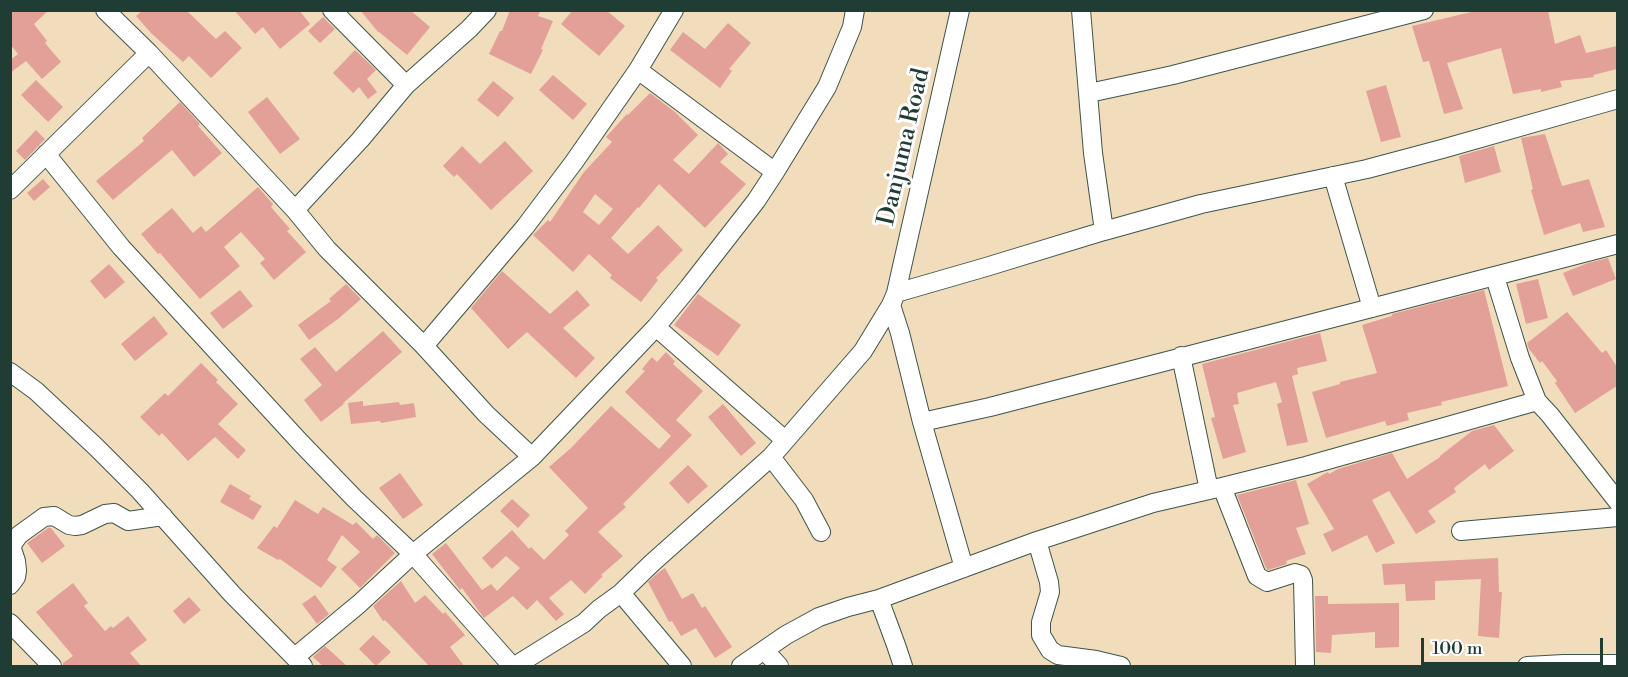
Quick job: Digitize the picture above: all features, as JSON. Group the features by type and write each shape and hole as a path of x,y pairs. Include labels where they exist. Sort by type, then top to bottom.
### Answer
{"street":[{"path":"105,10 295,210 327,249 424,346 486,414 532,457"},
{"path":"332,10 406,85"},
{"path":"295,210 360,140 406,85 487,10"},
{"path":"424,346 525,227 574,162 638,70 674,10"},
{"path":"10,372 36,391 87,439 163,516 232,594 300,662 413,554 532,457 656,327 756,201 775,172 827,87 852,27 855,10"},
{"name":"Danjuma Road","path":"893,299 960,10"},
{"path":"1081,10 1094,153 1104,231"},
{"path":"1089,93 1173,75 1424,10"},
{"path":"10,190 148,53"},
{"path":"638,70 775,172"},
{"path":"46,154 121,247 249,389 354,498 413,554 514,666 584,623 621,593 771,457 862,351 893,299 986,267 1201,204 1367,169 1617,99"},
{"path":"1333,176 1372,308"},
{"path":"922,422 990,407 1617,244"},
{"path":"1495,277 1520,358 1537,401 1617,502"},
{"path":"893,299 922,422 964,568"},
{"path":"656,327 785,440"},
{"path":"1181,356 1216,488 1257,576 1267,582 1295,573 1301,575 1305,666"},
{"path":"741,666 786,635 819,617 879,599 1036,541 1153,503 1306,466 1537,401"},
{"path":"771,457 804,500 821,532"},
{"path":"10,585 17,571 12,549 13,543 19,534 44,517 54,516 75,526 105,514 114,513 129,521 163,516"},
{"path":"1461,531 1617,517"},
{"path":"1036,541 1049,582 1050,592 1041,622 1041,635 1050,650 1058,655 1121,666"},
{"path":"621,593 682,666"},
{"path":"879,599 903,666"},
{"path":"10,623 52,666"},
{"path":"765,651 778,666"},
{"path":"1527,666 1617,664"}],"building":[{"path":"10,10 49,10 34,24 47,41 45,43 61,62 42,79 26,61 10,73 10,60 18,54 10,44"},
{"path":"143,10 186,10 216,39 225,31 242,48 211,78 189,56 183,62 151,33 136,16"},
{"path":"234,10 299,10 310,24 280,49 263,27 255,34"},
{"path":"360,10 410,10 430,27 407,55 378,32"},
{"path":"510,10 541,10 538,16 553,21 541,49 543,50 531,74 489,54 502,31"},
{"path":"573,10 606,10 625,26 599,56 561,24"},
{"path":"1480,10 1548,10 1555,44 1580,35 1586,53 1617,46 1617,69 1593,75 1594,77 1560,81 1562,87 1541,92 1541,89 1513,94 1501,48 1447,63 1463,109 1444,114 1429,61 1423,62 1412,26"},
{"path":"323,17 335,29 320,43 308,31"},
{"path":"728,23 751,43 729,69 732,71 720,88 670,50 683,32 705,49"},
{"path":"355,50 376,70 367,79 377,92 368,99 359,87 353,93 333,73"},
{"path":"553,75 587,104 573,120 539,90"},
{"path":"36,80 63,107 48,122 21,95"},
{"path":"493,81 514,98 498,117 477,100"},
{"path":"1386,85 1401,137 1381,142 1366,91"},
{"path":"650,93 675,112 698,135 673,160 689,174 718,143 728,154 720,162 746,184 705,228 659,184 638,207 611,238 628,254 658,225 683,250 656,278 658,280 641,302 610,278 612,275 589,254 573,272 533,235 548,220 550,222 584,172 612,142 606,137","holes":["595,194 613,209 599,225 583,212"]},
{"path":"267,97 300,139 280,154 248,112"},
{"path":"180,102 222,153 194,177 172,150 113,200 96,181 144,141 142,138"},
{"path":"36,130 45,139 25,160 16,151"},
{"path":"1545,134 1562,186 1589,179 1605,227 1583,232 1580,223 1544,235 1531,190 1533,189 1521,138"},
{"path":"505,141 533,171 491,210 457,174 454,177 443,166 462,146 480,164"},
{"path":"1494,146 1501,172 1465,183 1459,156"},
{"path":"43,179 50,187 34,201 27,193"},
{"path":"258,187 290,229 287,231 306,252 274,280 260,263 265,259 241,232 224,247 240,266 200,299 141,234 172,208 193,233 201,226 206,232"},
{"path":"1608,258 1616,279 1573,296 1563,273"},
{"path":"109,264 125,282 105,299 90,281"},
{"path":"502,271 550,314 577,290 590,305 563,328 595,358 576,378 527,332 508,349 471,308"},
{"path":"1538,279 1548,318 1526,324 1516,284"},
{"path":"346,284 361,299 309,340 298,325 331,301 329,299"},
{"path":"240,290 253,306 223,329 210,313"},
{"path":"1484,290 1508,386 1441,402 1442,405 1407,413 1409,420 1387,426 1385,421 1326,438 1312,392 1377,373 1362,325 1392,316 1392,314"},
{"path":"698,294 741,325 718,356 674,325"},
{"path":"1567,312 1602,353 1606,350 1617,367 1617,386 1575,413 1555,383 1557,381 1542,361 1540,363 1527,343"},
{"path":"154,316 168,334 135,361 121,344"},
{"path":"383,331 402,352 321,422 304,400 322,385 300,359 315,347 336,372"},
{"path":"1320,333 1327,361 1297,368 1298,374 1292,376 1308,442 1287,446 1277,404 1282,402 1276,382 1237,393 1239,404 1233,405 1246,452 1223,459 1211,418 1215,417 1202,364"},
{"path":"666,352 675,361 673,364 703,391 676,420 692,435 623,504 626,507 598,532 623,556 601,575 603,576 585,594 571,580 549,598 564,614 556,621 537,600 527,610 513,596 484,618 462,588 460,590 432,554 446,543 482,590 491,584 497,591 520,568 506,556 492,569 482,558 512,530 529,549 531,547 544,560 569,535 565,531 588,508 549,467 571,448 611,406 659,449 671,436 625,392 645,371 642,369 652,357 657,362"},
{"path":"201,363 238,404 218,424 246,450 238,459 215,437 188,461 162,433 159,436 140,417 165,393 168,396"},
{"path":"363,401 363,406 399,402 400,405 414,403 416,417 381,423 380,421 351,424 348,403"},
{"path":"723,404 756,443 741,456 708,417"},
{"path":"1494,425 1514,451 1489,470 1485,464 1454,488 1456,492 1428,511 1436,522 1416,534 1389,491 1372,500 1395,543 1376,553 1367,535 1332,552 1323,534 1334,529 1307,484 1328,472 1329,474 1338,469 1392,453 1407,479 1440,457 1472,431"},
{"path":"688,465 708,486 688,504 669,483"},
{"path":"400,473 423,505 403,519 379,488"},
{"path":"1296,480 1309,524 1296,528 1306,554 1286,561 1287,564 1268,570 1237,495"},
{"path":"230,484 251,496 249,499 262,506 253,520 220,502"},
{"path":"512,499 530,515 518,528 500,511"},
{"path":"295,500 318,514 323,507 353,525 356,522 373,539 377,535 395,553 360,588 341,569 360,552 342,535 327,560 337,567 321,588 280,559 257,548 274,526 277,528"},
{"path":"51,528 65,546 42,563 27,543"},
{"path":"1498,558 1499,592 1502,592 1499,638 1478,636 1481,579 1435,581 1435,600 1406,601 1405,584 1384,585 1382,564"},
{"path":"665,568 682,599 693,593 702,608 705,606 732,647 715,658 696,628 681,636 672,621 669,622 648,582"},
{"path":"401,581 415,603 425,595 443,614 445,612 465,635 450,647 464,666 429,666 385,620 383,621 373,606"},
{"path":"73,583 88,603 84,606 105,631 111,626 113,628 128,616 147,640 130,653 141,666 63,666 63,663 73,656 36,612"},
{"path":"315,595 329,614 317,624 302,604"},
{"path":"1315,596 1328,596 1328,604 1399,603 1399,647 1375,648 1375,632 1332,635 1331,653 1316,652"},
{"path":"189,597 201,610 184,624 173,611"},
{"path":"373,635 391,652 376,666 359,649"},
{"path":"325,646 347,666 323,666 313,657"}]}
